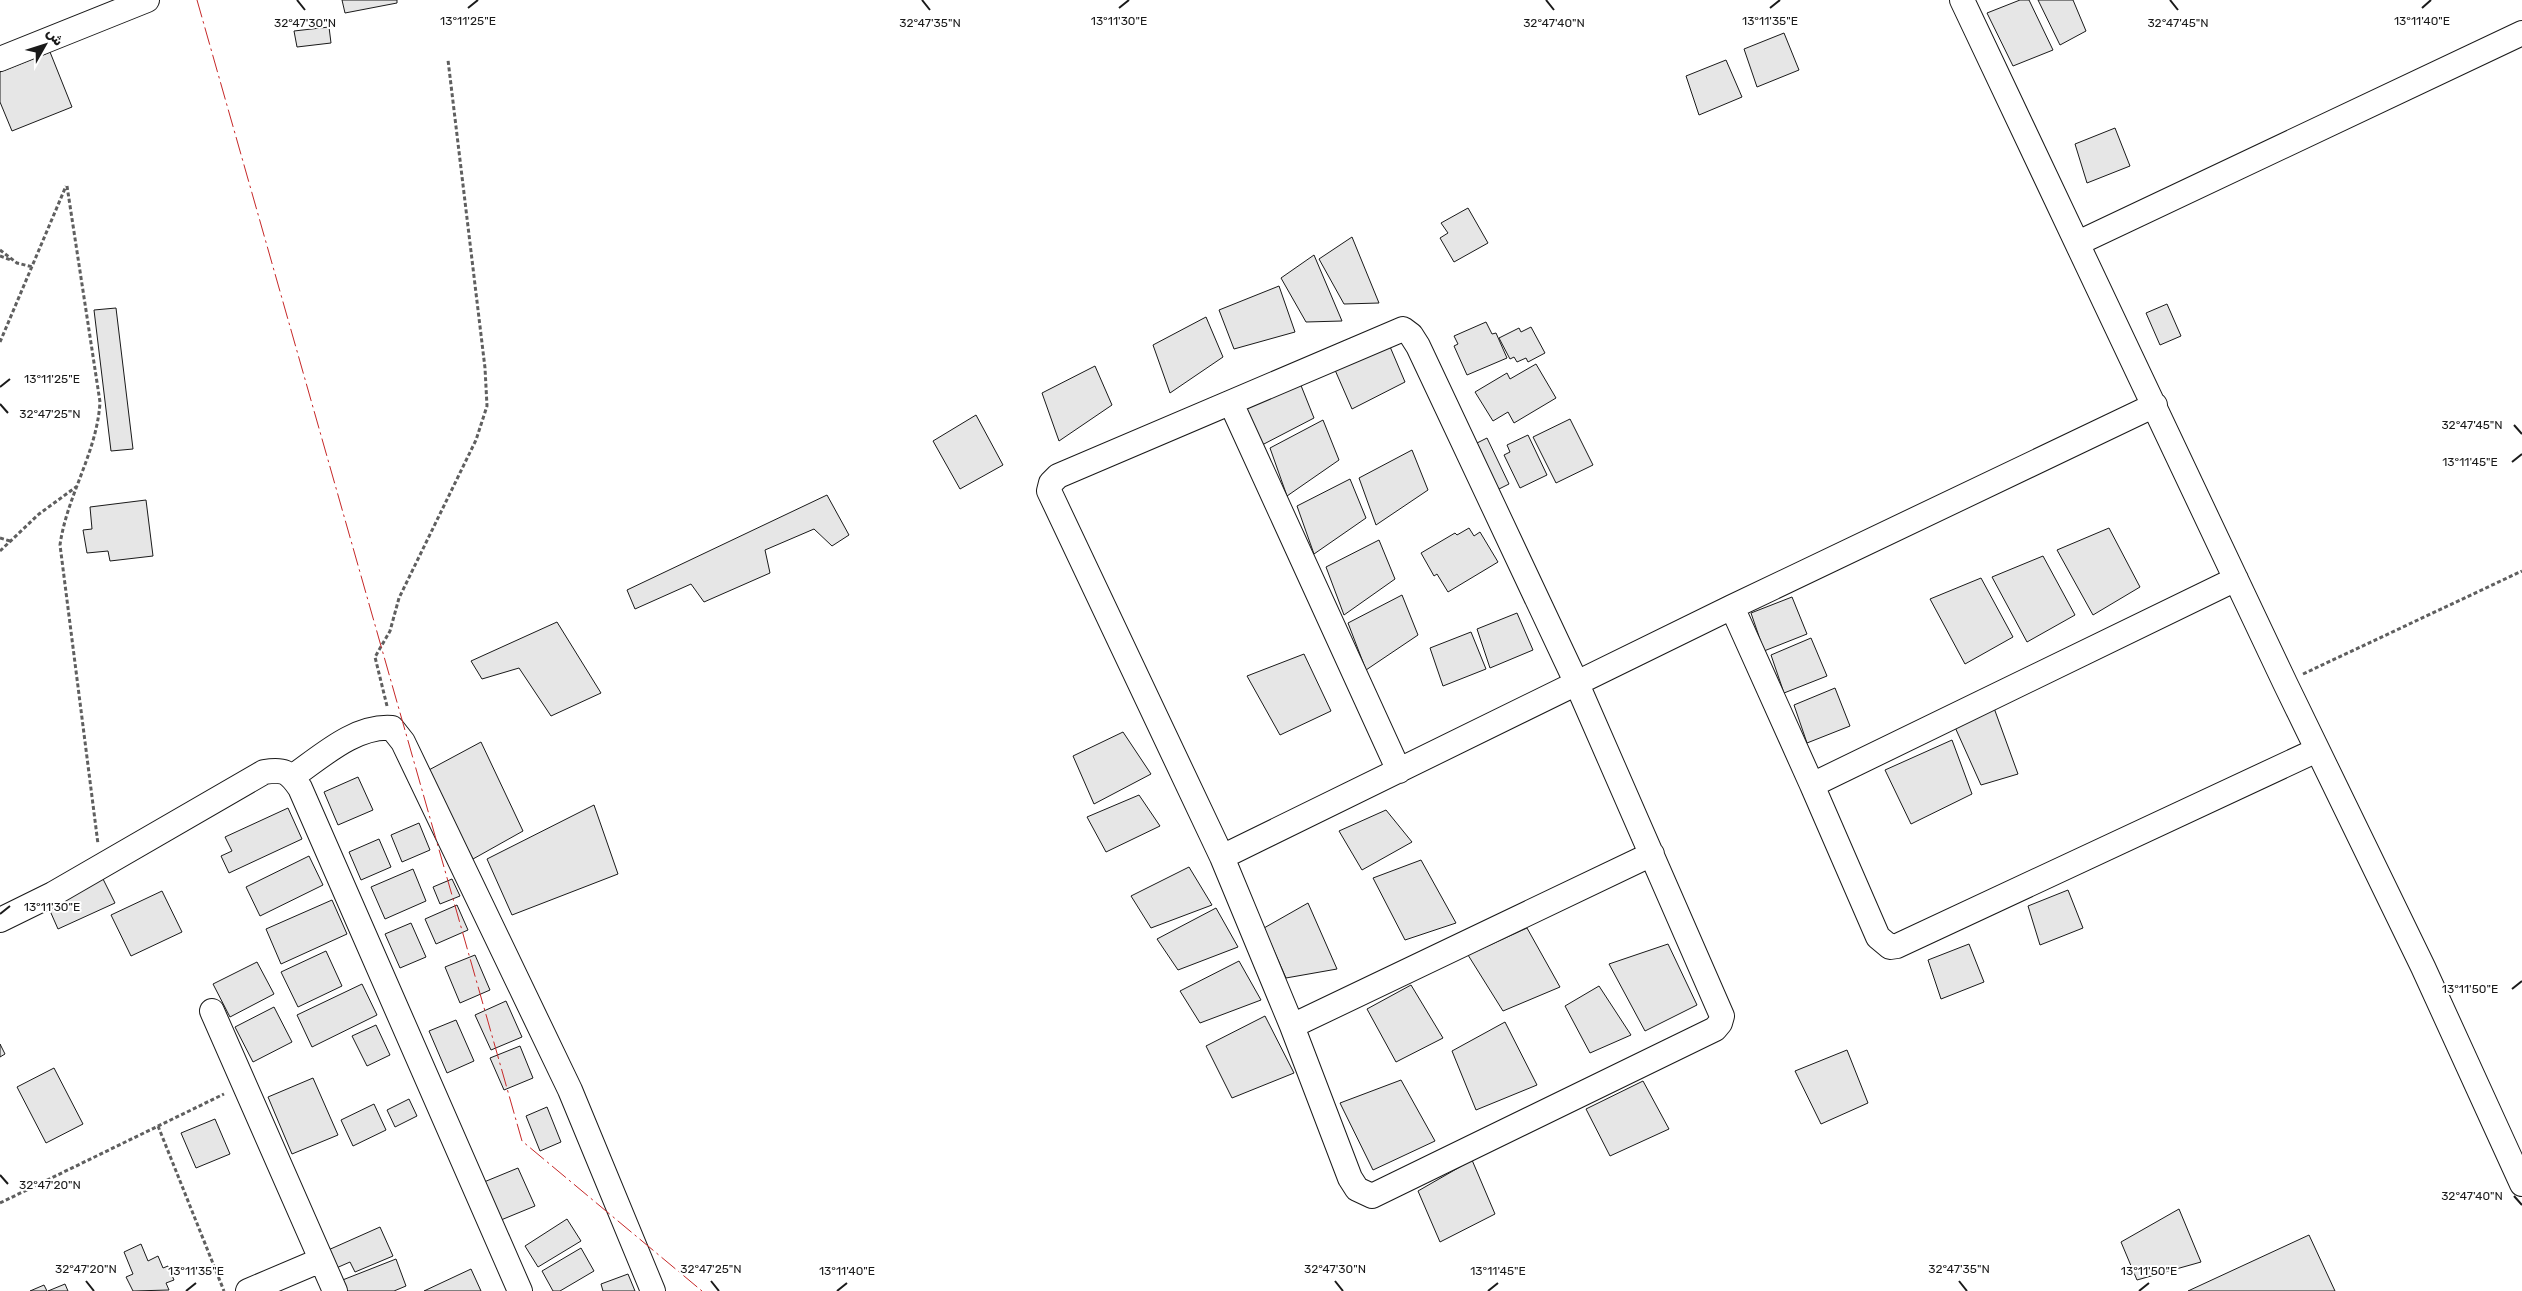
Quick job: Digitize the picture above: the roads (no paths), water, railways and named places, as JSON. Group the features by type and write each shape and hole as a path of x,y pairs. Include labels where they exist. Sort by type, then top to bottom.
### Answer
{"street":[{"path":"0,58 147,0"},
{"path":"1962,0 2285,683 2423,967 2522,1184"},
{"path":"2078,243 2522,33"},
{"path":"1403,329 1407,331 1418,346 1577,684 1722,1016 1720,1023 1715,1029 1372,1196 1356,1190 1292,1026 1222,857 1049,491 1051,483 1058,476 1231,403 1394,331 1403,329"},
{"path":"1231,403 1399,771"},
{"path":"1222,857 1732,607 2155,405"},
{"path":"1812,785 2236,579"},
{"path":"1732,607 1878,937 1890,947 1897,946 2317,750"},
{"path":"292,776 351,737 371,729 392,728 403,742 570,1090 652,1291"},
{"path":"0,920 52,894 264,772 280,769 292,776 300,788 520,1291"},
{"path":"1292,1026 1652,854"},
{"path":"212,1011 335,1291"},
{"path":"248,1291 321,1260"}]}
